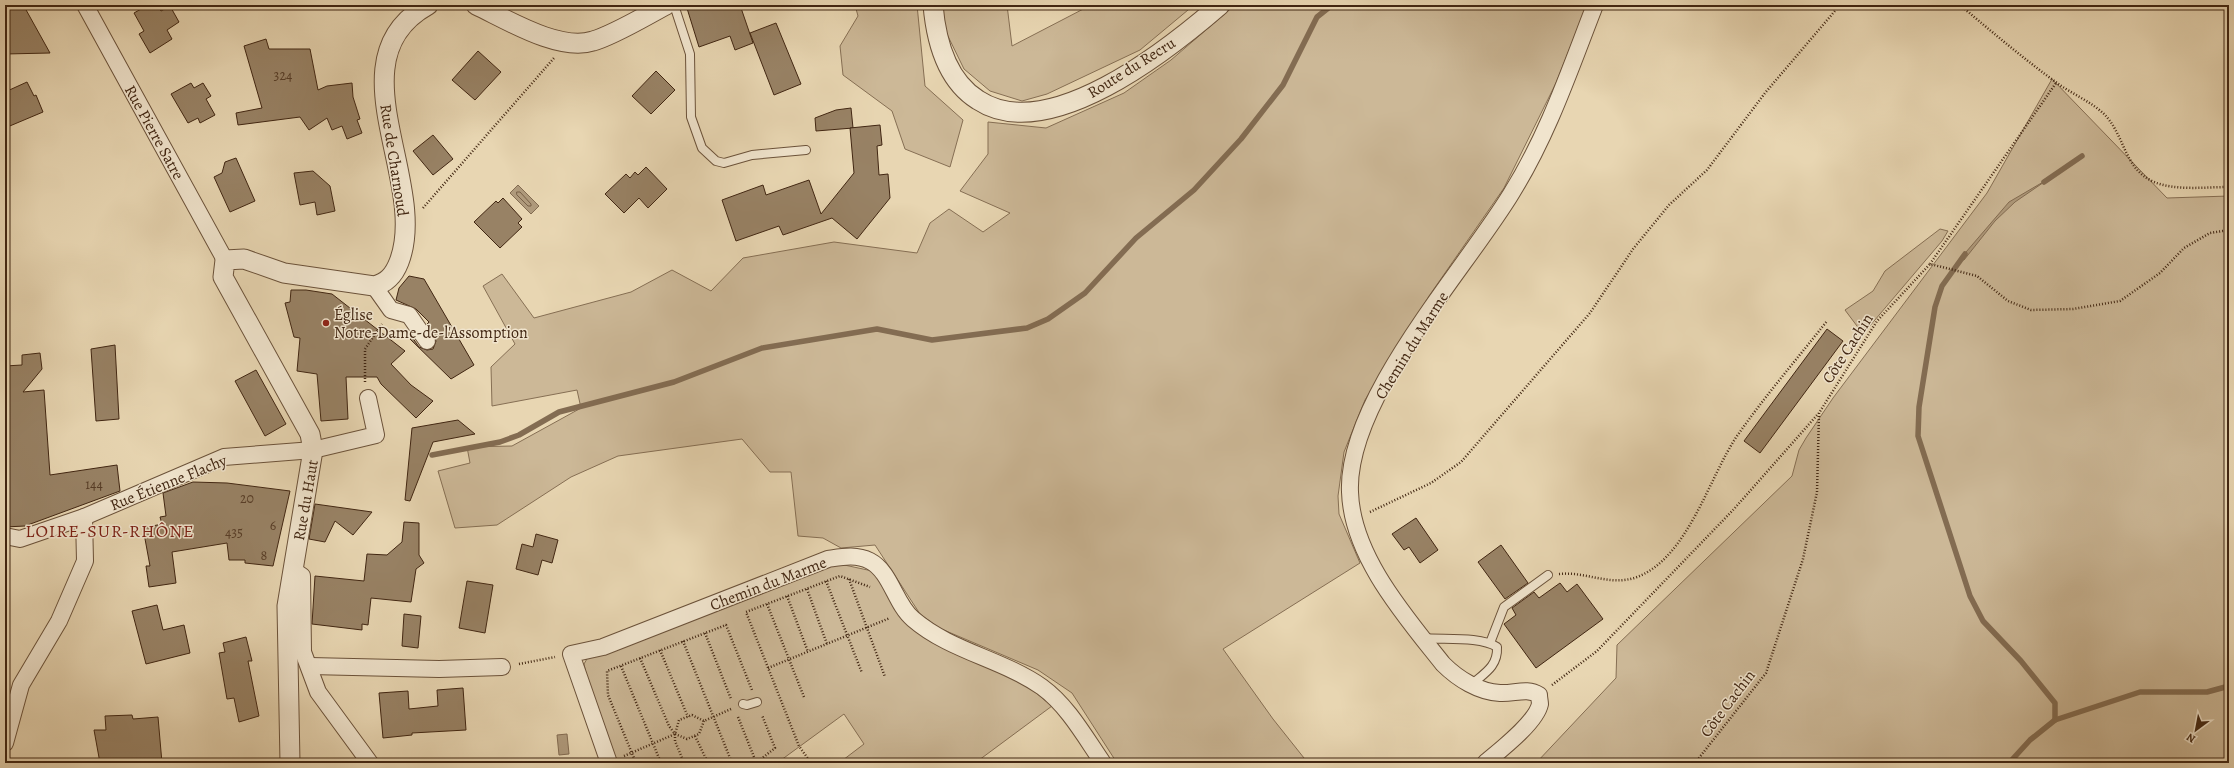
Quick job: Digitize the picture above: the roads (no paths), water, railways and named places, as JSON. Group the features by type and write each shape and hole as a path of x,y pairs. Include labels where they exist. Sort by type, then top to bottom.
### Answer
{"street":[{"name":"Rue Pierre Satre","path":"85,5 225,260"},
{"name":"Rue de Charnoud","path":"374,286 384,284 397,268 403,251 405,227 404,194 385,110 386,68 391,42 396,33 408,18 428,5"},
{"path":"476,5 531,31 557,41 567,42 592,42 666,5"},
{"name":"Route du Recru","path":"933,5 935,21 943,51 949,68 958,83 969,94 985,105 1002,111 1020,114 1037,113 1062,106 1116,81 1174,41 1220,5"},
{"name":"Chemin du Marme","path":"1485,763 1515,736 1535,714 1540,704 1539,695 1532,690 1502,693 1490,692 1472,684 1453,674 1423,638 1374,571 1353,518 1350,491 1352,465 1364,426 1379,393 1412,336 1511,194 1538,148 1596,5"},
{"path":"225,260 244,259 284,273 374,286 391,310 409,315 427,341"},
{"name":"Rue du Haut","path":"225,260 223,277 310,434 313,450 287,606 290,763"},
{"name":"Rue Étienne Flachy","path":"5,536 20,539 84,517 224,457 313,450 376,436 368,398"},
{"path":"5,743 21,685 59,621 85,561 84,517"},
{"name":"Chemin du Marme","path":"609,763 572,654 603,647 828,559 855,556 870,561 879,569 911,618 929,631 1018,673 1042,688 1060,704 1103,763"},
{"path":"293,570 302,576 303,652 310,666 318,692 370,763"},
{"path":"310,666 439,668 502,667"}],"lane":[{"path":"674,5 690,54 691,117 702,148 716,161 724,163 752,155 806,150"},
{"path":"1490,643 1504,607 1548,575"},
{"path":"1423,638 1448,641 1474,640 1490,643 1497,647 1498,657 1489,670 1472,684"},
{"path":"743,704 747,705 757,702"}],"water":[{"path":"2050,178 2015,202 1995,221 1964,260 1960,259 2009,202"},
{"path":"518,185 539,206 531,214 510,193"},
{"path":"567,734 569,754 559,755 557,735"}],"waterway":[{"path":"432,455 500,442 519,435 559,412 674,382 762,348 877,329 932,340 1027,328 1048,319 1085,293 1136,238 1194,190 1241,139 1283,85 1317,17 1332,5"},
{"path":"2044,182 2082,156"},
{"path":"1965,254 1942,286 1935,307 1919,407 1918,436 1970,596 1983,621 2021,661 2055,703 2055,720"},
{"path":"2009,763 2030,740 2055,720 2140,692 2207,692 2229,686"}],"place":[{"name":"Église Notre-Dame-de-l'Assomption","path":"326,323"}],"district":[{"name":"LOIRE-SUR-RHÔNE","path":"110,531"}]}
